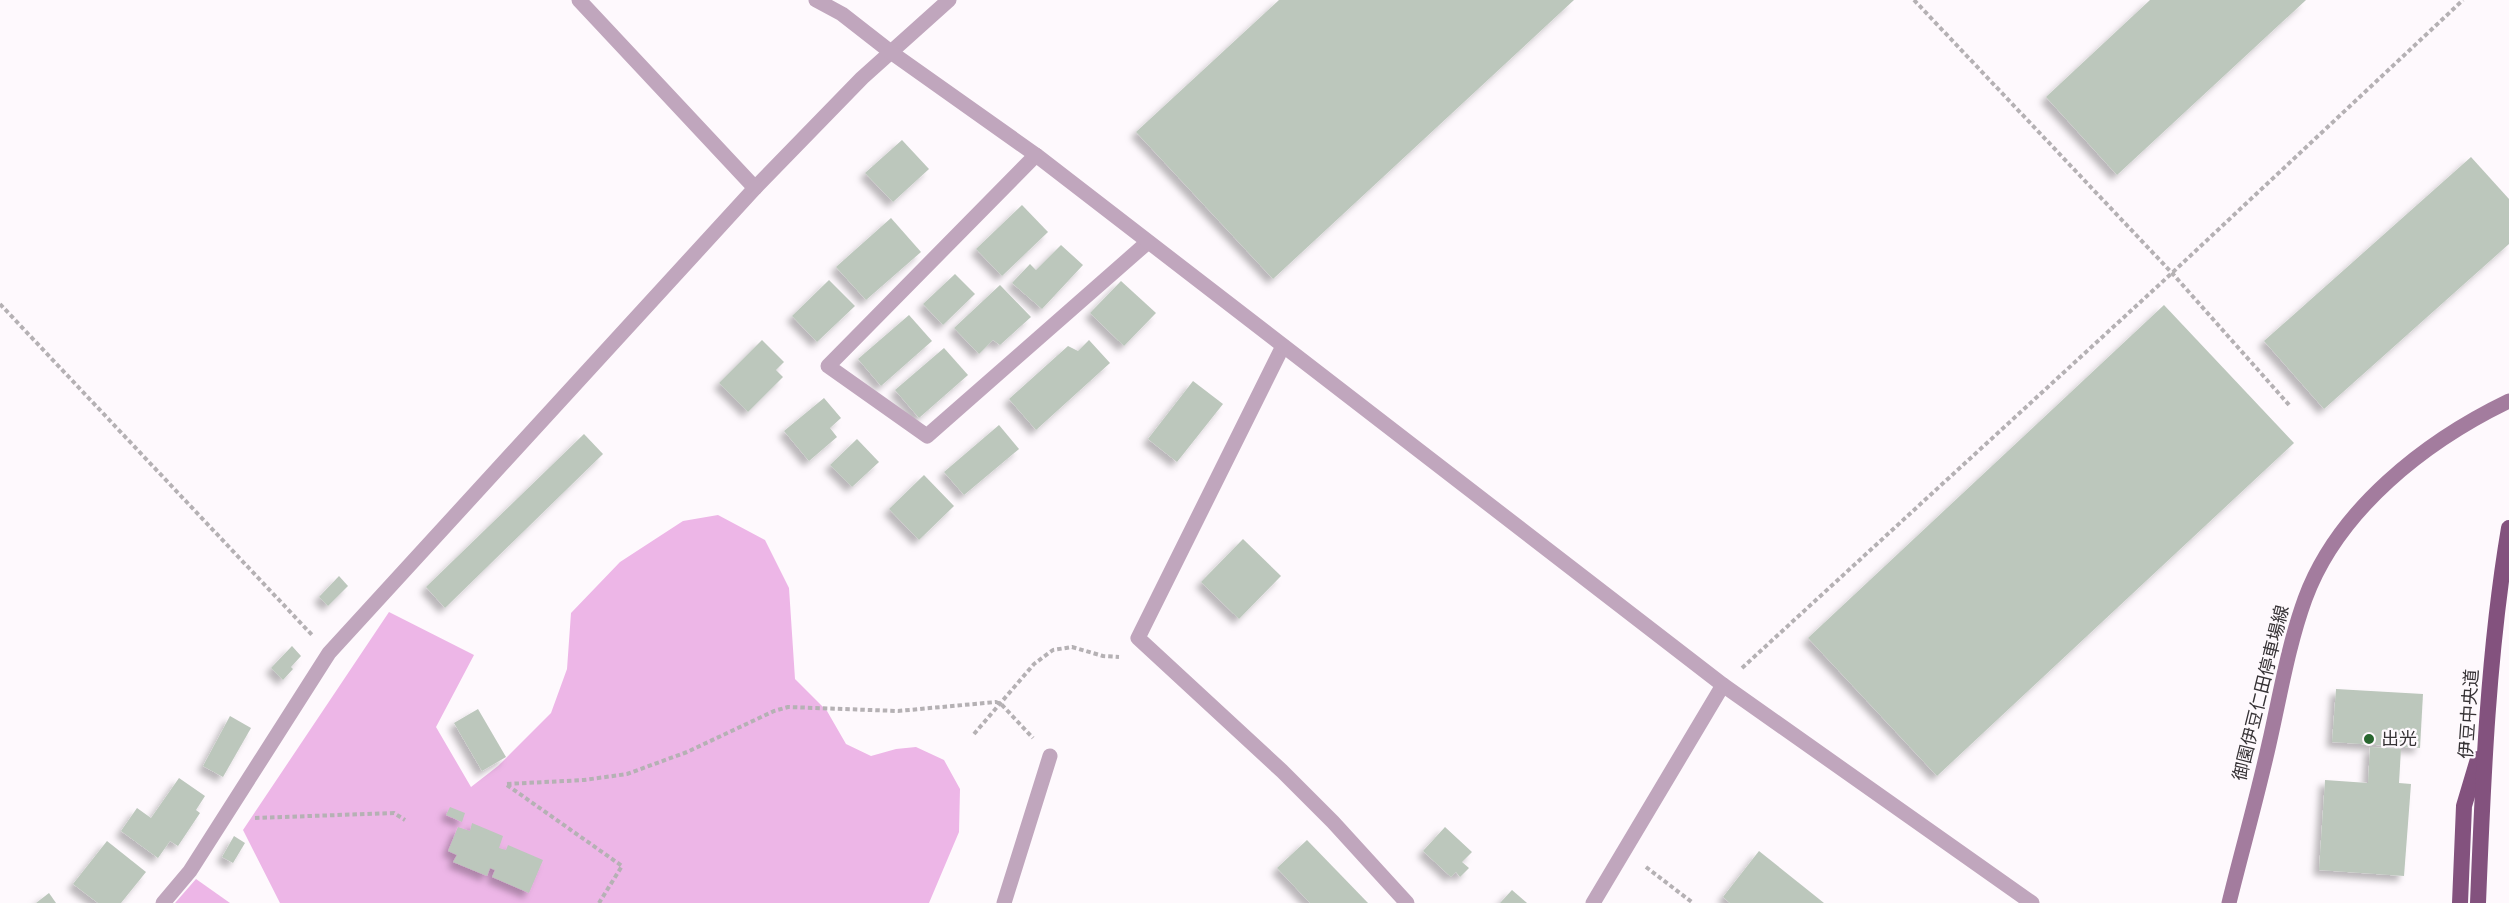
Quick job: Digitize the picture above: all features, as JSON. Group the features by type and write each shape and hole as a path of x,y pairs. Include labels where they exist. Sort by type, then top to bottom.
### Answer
{"highway":[{"name":"伊豆中央道","path":"2478,903 2485,732 2500,579 2509,528"},
{"path":"2460,903 2464,806 2485,732"}],"main road":[{"name":"御園伊豆仁田停車場線","path":"2229,903 2268,747 2292,637 2306,597 2322,565 2350,520 2385,484 2415,460 2483,414 2509,401"}],"street":[{"path":"579,0 755,188"},
{"path":"816,0 842,14 892,53 1036,155 1723,685 2032,903"},
{"path":"163,903 190,871 329,653 755,188 862,78 949,0"},
{"path":"1036,155 828,366 927,436 1148,242"},
{"path":"1283,346 1138,638 1282,771 1333,822 1407,903"},
{"path":"1593,903 1723,685"},
{"path":"1004,903 1050,756"}],"path":[{"path":"1914,0 2172,273 2290,406"},
{"path":"1723,685 2172,273 2463,0"},
{"path":"0,304 329,653"},
{"path":"974,734 1034,664 1053,650 1072,648 1116,658 1131,649 1138,638"},
{"path":"599,903 622,866 507,784 584,780 627,774 687,752 774,711 788,707 898,711 996,702 1001,704 1050,756"},
{"path":"226,813 240,819 394,813 405,820"},
{"path":"1623,850 1693,903"}],"shaded area":[{"path":"718,515 765,540 789,588 795,679 827,711 846,744 871,756 896,749 916,747 944,760 960,789 959,832 929,903 280,903 243,830 389,612 474,655 436,727 471,787 498,766 551,713 567,669 571,613 620,562 683,521"},
{"path":"196,879 230,903 175,903"}],"building":[{"path":"1279,0 1574,0 1273,279 1136,132"},
{"path":"2150,0 2306,0 2117,175 2046,97"},
{"path":"902,140 929,169 893,202 865,173"},
{"path":"2471,157 2509,199 2509,244 2324,409 2264,341"},
{"path":"1022,205 1048,232 1002,276 976,249"},
{"path":"891,218 921,252 866,300 836,267"},
{"path":"1061,245 1083,265 1042,309 1012,283 1030,264 1036,270"},
{"path":"955,274 975,294 943,325 923,304"},
{"path":"829,280 855,306 817,342 792,316"},
{"path":"1121,281 1156,313 1124,346 1090,313"},
{"path":"1000,285 1031,317 1000,345 993,340 979,354 954,328"},
{"path":"2164,305 2294,443 1937,776 1808,638"},
{"path":"909,315 932,341 881,386 858,359"},
{"path":"762,340 784,362 776,370 783,377 748,412 719,383"},
{"path":"1089,340 1110,363 1036,430 1009,399 1068,346 1078,351"},
{"path":"944,348 968,375 919,418 895,390"},
{"path":"1193,381 1223,404 1177,462 1148,439"},
{"path":"824,398 841,418 830,428 837,437 809,461 784,431"},
{"path":"999,425 1019,449 964,495 944,472"},
{"path":"584,434 603,454 445,608 426,587"},
{"path":"857,439 879,462 852,487 830,465"},
{"path":"924,475 954,506 919,540 889,509"},
{"path":"1243,539 1281,576 1239,619 1201,582"},
{"path":"339,576 348,586 328,606 319,597"},
{"path":"292,646 301,656 283,680 271,668"},
{"path":"2336,689 2423,694 2420,748 2332,742"},
{"path":"478,709 506,757 482,771 454,723"},
{"path":"230,716 251,728 223,777 203,766"},
{"path":"2370,747 2401,749 2399,783 2411,784 2404,876 2319,870 2325,780 2368,783"},
{"path":"179,778 205,796 196,810 200,813 178,846 170,841 158,858 121,831 137,808 151,818"},
{"path":"450,807 465,813 462,822 446,815"},
{"path":"472,823 503,836 499,848 506,850 508,845 543,860 529,893 492,877 495,870 490,868 487,876 453,862 457,855 448,851 458,827 470,831"},
{"path":"1445,827 1472,852 1462,862 1469,868 1460,877 1456,872 1451,877 1423,851"},
{"path":"234,836 245,843 233,863 222,857"},
{"path":"1307,840 1368,903 1310,903 1277,868"},
{"path":"107,841 146,872 121,903 98,903 73,884"},
{"path":"1759,851 1824,903 1730,903 1723,897"},
{"path":"1512,890 1527,903 1500,903"},
{"path":"49,893 56,903 36,903"}],"place":[{"name":"出光","path":"2369,739"}]}
